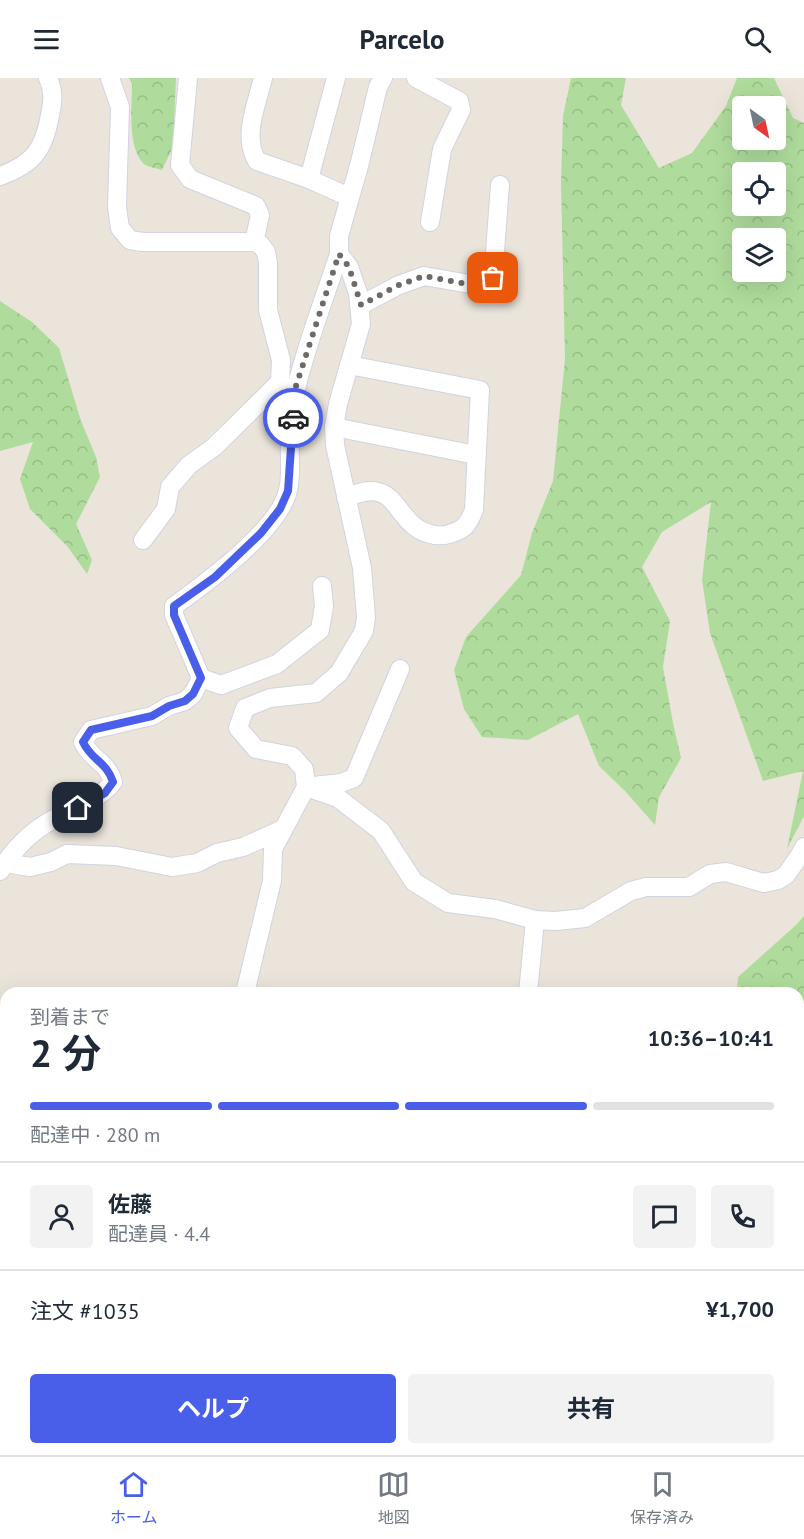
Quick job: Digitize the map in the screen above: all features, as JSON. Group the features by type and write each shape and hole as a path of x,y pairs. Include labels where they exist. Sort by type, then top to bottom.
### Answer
{"street":[{"path":"0,176 14,171 31,159 42,146 53,99 48,78"},
{"path":"110,78 120,107 117,207 120,228 130,240 143,242 254,242 260,244 266,252 268,263 268,310 288,384 291,467 288,491 280,509 261,533 215,577 174,606 174,615 201,678 221,685 277,664 320,630 324,606 322,586"},
{"path":"189,78 180,165 190,179 256,207 260,215 254,242"},
{"path":"263,78 249,136 251,151 256,161 309,179 349,197"},
{"path":"309,179 336,78"},
{"path":"143,540 166,509 170,487 189,465 214,447 288,384 339,254 339,236 382,78"},
{"path":"416,78 459,100 460,110 442,149 430,222"},
{"path":"361,305 399,285 424,276 488,287 493,278 500,185"},
{"path":"246,987 272,881 273,849 306,787 304,769 292,756 256,749 238,728 245,708 270,698 316,693 339,673 364,631 366,604 362,568 335,445 334,427 361,324 361,305 349,267 339,254"},
{"path":"346,497 377,491 386,496 416,529 445,536 469,525 474,510 480,390 349,365"},
{"path":"334,427 476,455"},
{"path":"306,787 341,783 354,778 400,669"},
{"path":"2,867 30,835 53,819 105,793 113,782 109,770 87,750 83,742 91,730 152,716 169,706 185,701 193,694 201,678"},
{"path":"306,787 338,798 381,831 414,882 448,903 495,909 535,920 556,921 585,918 631,891 646,887 689,887 710,874 726,872 740,874 764,883 778,880 786,875 804,847"},
{"path":"2,867 30,867 51,862 67,854 116,856 172,867 197,863 217,853 243,847 283,829"},
{"path":"529,987 535,920"}],"green space":[{"path":"129,78 176,78 173,147 162,170 144,164 135,148 132,126 132,84"},
{"path":"571,78 626,78 621,105 659,168 692,153 726,106 737,78 774,78 783,96 732,96 732,150 786,150 786,103 793,118 804,123 804,816 787,849 803,771 763,781 710,633 702,580 711,502 662,532 642,567 670,621 663,667 681,758 659,797 655,825 599,766 578,714 528,740 482,737 464,709 454,670 466,637 521,575 532,533 553,481 565,359 561,184 563,116"},
{"path":"0,301 32,322 59,348 81,421 96,457 100,477 76,524 92,560 87,574 67,546 30,509 20,479 33,442 0,451"},
{"path":"804,916 804,987 737,987 738,977"}],"way so far":[{"path":"293,418 296,386 339,254 349,267 361,305 399,285 424,276 482,287 488,287 493,278"}],"route":[{"path":"78,808 105,793 113,782 109,770 87,750 83,742 91,730 152,716 169,706 185,701 193,694 201,678 174,615 174,606 215,577 261,533 280,509 288,491 293,418"}]}
